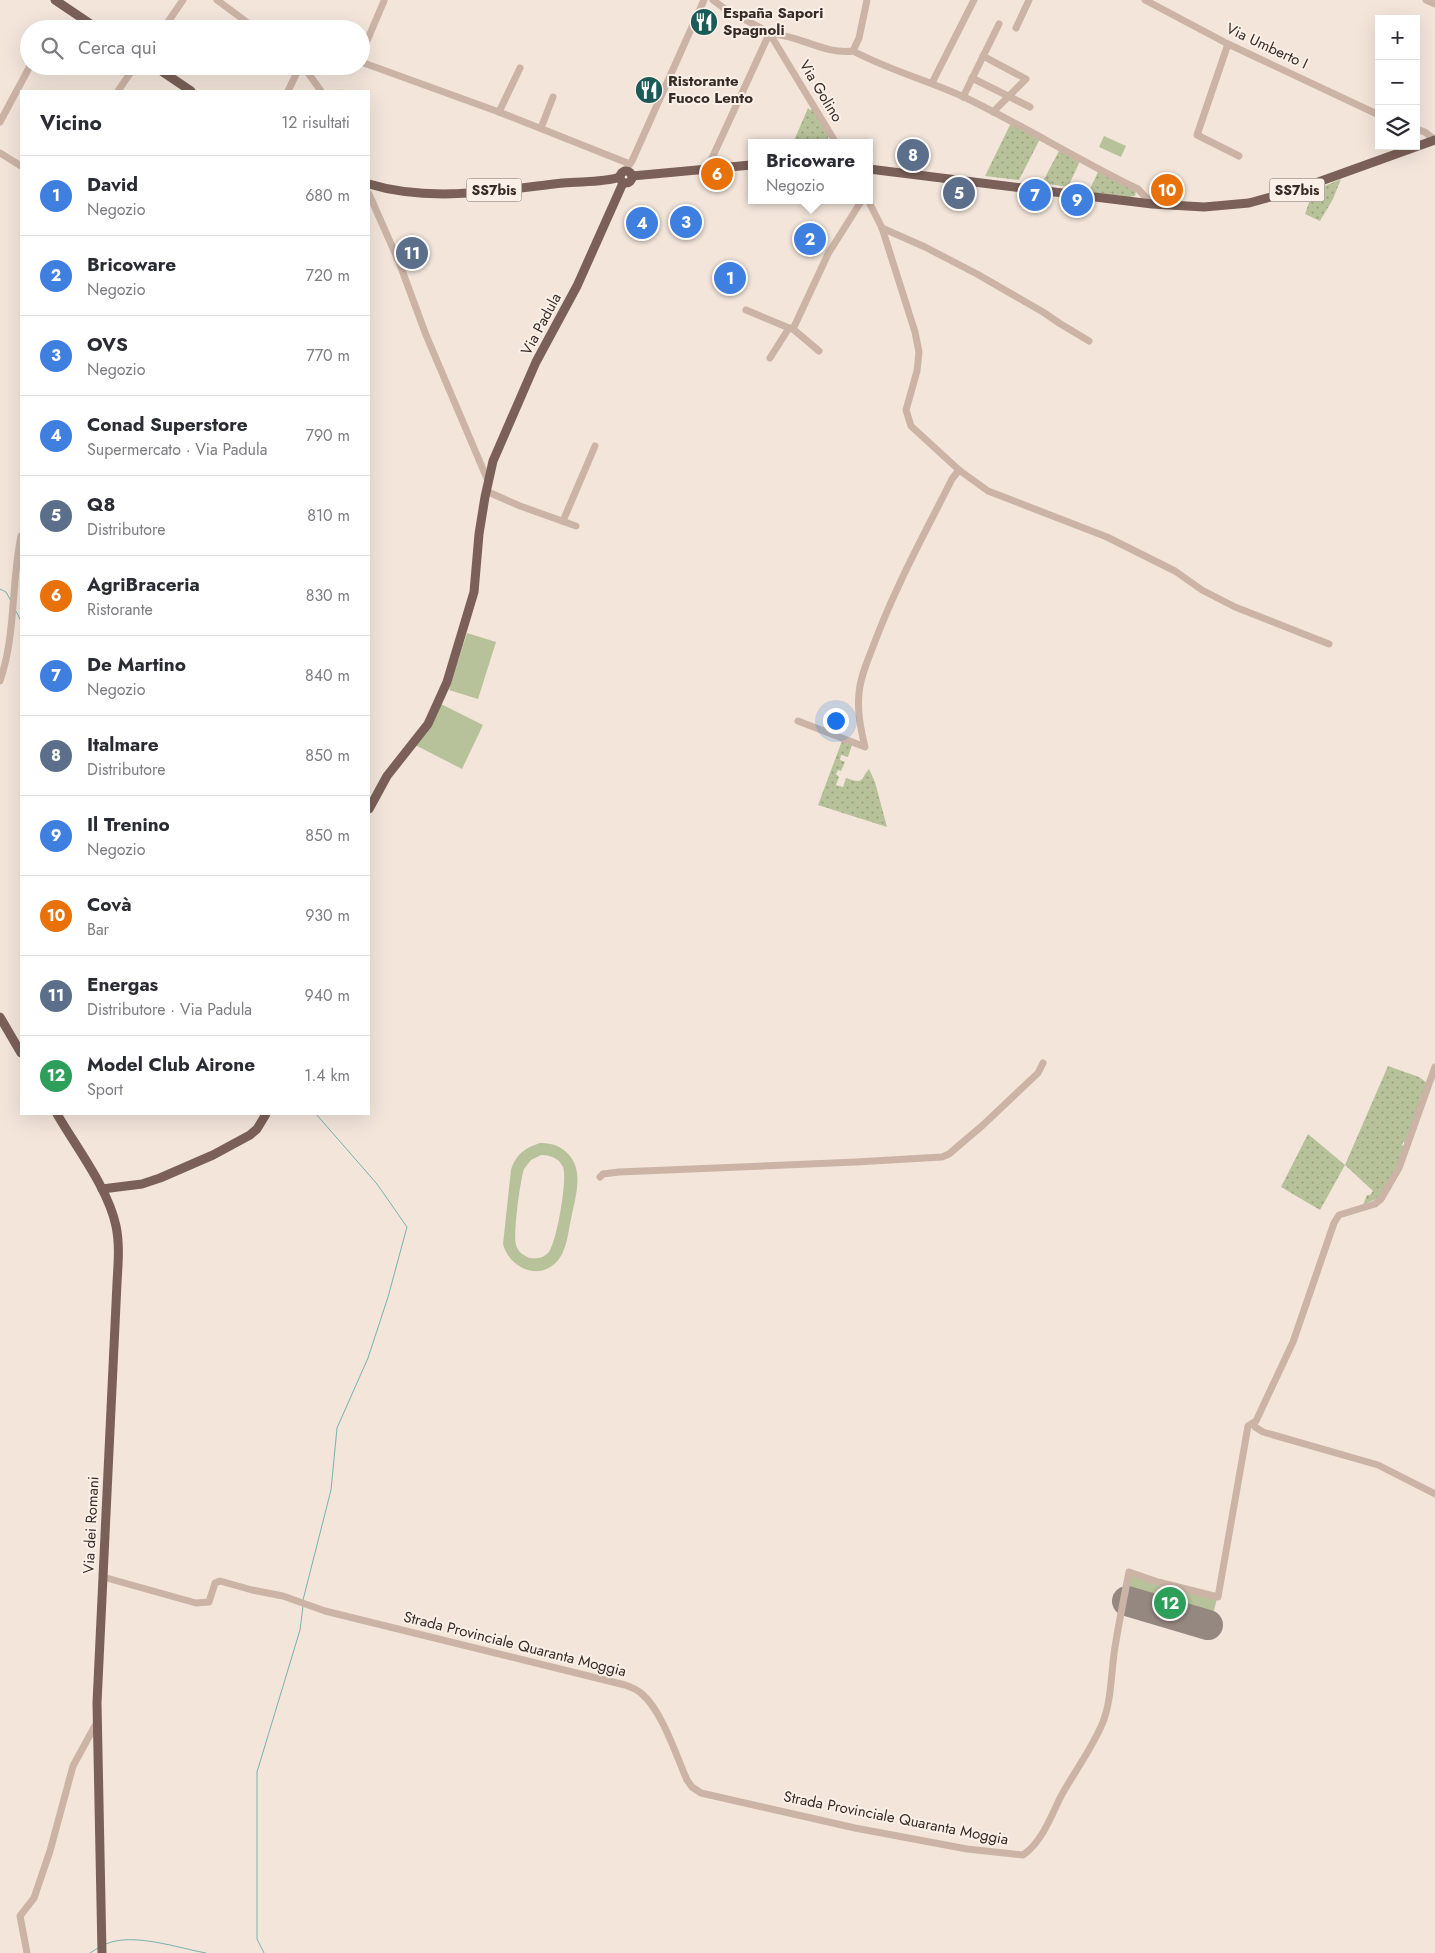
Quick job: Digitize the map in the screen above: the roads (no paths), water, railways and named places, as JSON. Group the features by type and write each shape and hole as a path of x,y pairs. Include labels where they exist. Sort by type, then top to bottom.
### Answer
{"main road":[{"path":"56,0 85,20"},
{"path":"167,75 190,90"},
{"name":"SS7bis","path":"873,169 1152,204 1204,207 1249,203 1296,190 1435,140"},
{"name":"SS7bis","path":"370,184 404,191 446,193 515,188 627,172 748,165"},
{"name":"Via Padula","path":"370,807 386,776 428,724 435,712 447,682 474,592 476,559 486,491 493,462 536,362 577,286 627,172"},
{"path":"0,1017 20,1051"},
{"name":"Via dei Romani","path":"58,1115 102,1189 115,1223 118,1250 97,1722 102,1953"},
{"path":"102,1189 142,1184 160,1178 250,1136 258,1129 265,1115"}],"street":[{"path":"169,20 183,0"},
{"path":"217,0 244,20"},
{"path":"370,65 541,128 627,172 707,0"},
{"path":"713,0 725,9 771,33 787,35 836,51 853,51 880,64 932,83 963,97 1138,189 1152,204"},
{"path":"725,9 729,0"},
{"path":"853,51 859,38 868,0"},
{"path":"932,83 974,0"},
{"path":"1016,28 1029,0"},
{"name":"Via Umberto I","path":"1145,0 1228,44 1375,113"},
{"path":"1426,0 1435,4"},
{"path":"370,34 384,1"},
{"path":"963,97 999,24"},
{"path":"707,169 771,33"},
{"name":"Via Golino","path":"771,33 834,139"},
{"path":"1228,44 1197,136 1239,156"},
{"path":"983,56 1026,79 993,112"},
{"path":"499,112 520,68"},
{"path":"0,122 25,75"},
{"path":"119,90 129,75"},
{"path":"289,90 297,75"},
{"path":"309,75 320,90"},
{"path":"972,78 1030,107"},
{"path":"541,128 553,97"},
{"path":"1420,130 1435,140"},
{"path":"0,153 20,165"},
{"path":"370,196 488,481"},
{"path":"770,358 791,329 832,248 860,204"},
{"path":"870,204 882,228 915,332 919,352 917,371 907,403 908,419 911,426 959,470 988,491 1004,499 1063,519 1107,537 1174,571 1202,590 1235,607 1329,644"},
{"path":"882,228 925,247 977,274 1089,341"},
{"path":"746,310 791,329 819,351"},
{"path":"563,521 595,446"},
{"path":"798,721 865,747 861,728 859,696 861,678 903,575 952,479 959,470"},
{"path":"486,491 509,502 576,526"},
{"path":"0,681 12,617 20,545"},
{"path":"600,1177 610,1173 942,1157 949,1154 1038,1073 1043,1063"},
{"name":"Strada Provinciale Quaranta Moggia","path":"103,1576 196,1602 209,1602 215,1582 218,1581 306,1603 325,1611 625,1685 638,1690 650,1702 657,1713 687,1780 692,1787 701,1793 878,1832 968,1849 1023,1855 1032,1846 1045,1827 1064,1790 1093,1744 1103,1722 1107,1710 1114,1648 1129,1572 1158,1582 1218,1597 1248,1426 1254,1423 1265,1404 1293,1342 1334,1222 1339,1215 1375,1204 1381,1199 1398,1168 1435,1067"},
{"path":"1254,1423 1255,1427 1263,1432 1378,1465 1435,1494"},
{"path":"27,1953 20,1916 34,1898 50,1851 73,1766 97,1722"}],"waterway":[{"path":"0,589 6,592 11,601"},
{"path":"16,611 20,619"},
{"path":"303,1600 331,1490 337,1428 368,1358 388,1297 407,1227 377,1184 317,1115"},
{"path":"264,1953 257,1939 257,1772 300,1630 303,1606"},
{"path":"106,1944 117,1941 142,1940 206,1953"},
{"path":"90,1953 98,1948"}],"place":[{"name":"España Sapori Spagnoli","path":"704,22"},
{"name":"Ristorante Fuoco Lento","path":"649,90"},
{"name":"Italmare","path":"913,155"},
{"name":"AgriBraceria","path":"717,174"},
{"name":"Covà","path":"1167,190"},
{"name":"Q8","path":"959,193"},
{"name":"De Martino","path":"1035,195"},
{"name":"Il Trenino","path":"1077,200"},
{"name":"OVS","path":"686,222"},
{"name":"Conad Superstore","path":"642,223"},
{"name":"Bricoware","path":"810,239"},
{"name":"Energas","path":"412,253"},
{"name":"David","path":"730,278"},
{"name":"Model Club Airone","path":"1170,1603"}]}
